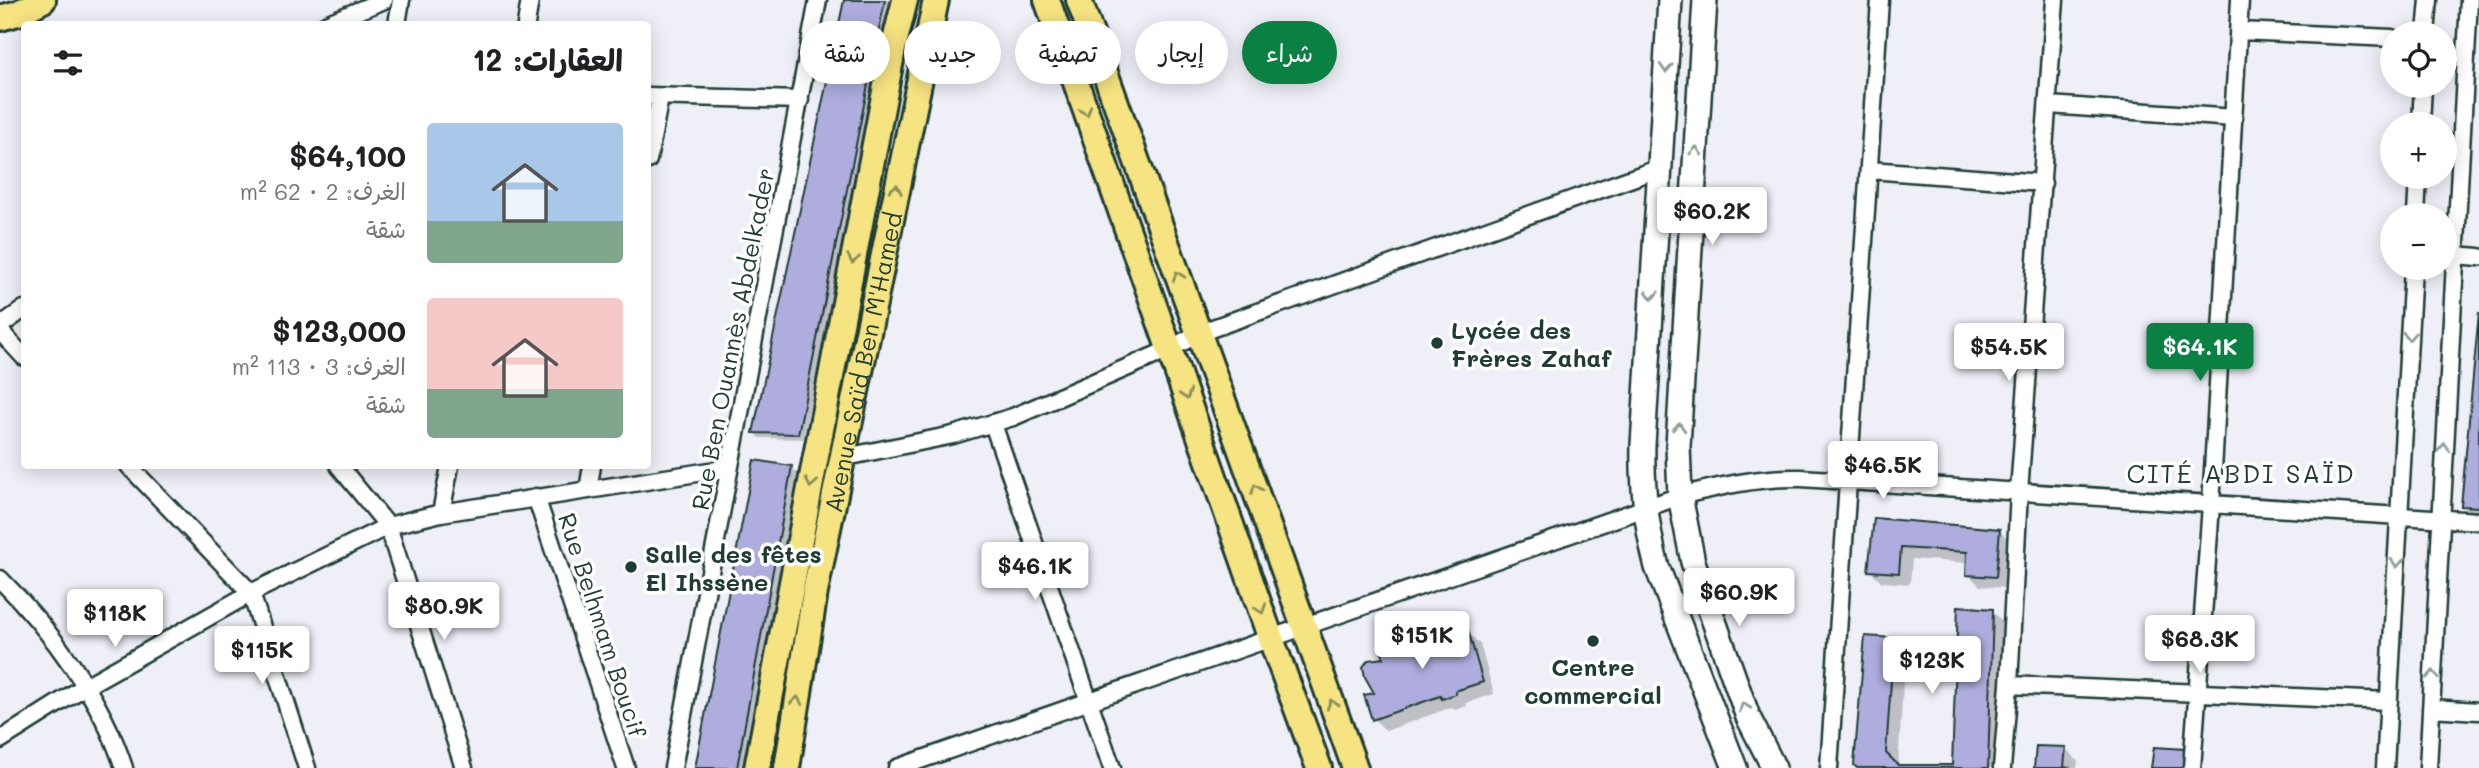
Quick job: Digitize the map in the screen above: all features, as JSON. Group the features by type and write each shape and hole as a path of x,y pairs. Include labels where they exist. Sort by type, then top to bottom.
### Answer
{"main road":[{"path":"0,18 18,13 43,0"},
{"name":"Avenue Saïd Ben M'Hamed","path":"757,768 893,48 905,0"},
{"name":"Avenue Saïd Ben M'Hamed","path":"787,768 815,592 936,0"},
{"path":"1047,0 1054,21"},
{"path":"1079,0 1086,21"},
{"path":"1077,84 1271,639 1319,768"},
{"path":"1109,84 1355,768"}],"street":[{"path":"333,21 384,0"},
{"path":"398,21 401,0"},
{"path":"526,21 530,0"},
{"name":"Rue Ben Ouannès Abdelkader","path":"673,768 818,0"},
{"path":"1670,0 1643,445 1645,508 1657,567 1735,768"},
{"path":"1705,0 1678,446 1680,496 1693,562 1748,717 1774,768"},
{"path":"1829,768 1880,0"},
{"path":"2003,768 2010,685 2019,492 2055,0"},
{"path":"2192,768 2211,505 2240,0"},
{"path":"2427,21 2429,0"},
{"path":"2457,219 2469,0"},
{"path":"2239,31 2380,37"},
{"path":"651,128 654,97 800,100"},
{"path":"2049,104 2234,118"},
{"path":"841,458 993,424 1170,349 1199,333 1660,168"},
{"path":"1870,170 2043,183"},
{"path":"2457,255 2479,257"},
{"path":"2385,768 2412,280"},
{"path":"2428,768 2454,280"},
{"path":"0,326 21,311"},
{"path":"0,331 21,354"},
{"path":"993,424 1112,768"},
{"path":"0,740 85,687 251,593 388,526 441,513 729,468"},
{"path":"132,469 251,593 307,768"},
{"path":"341,469 388,526 464,768"},
{"path":"441,513 449,469"},
{"path":"588,491 592,469"},
{"path":"908,766 1680,496 1756,479 1779,477 1849,481 2479,521"},
{"name":"Rue Belhmam Boucif","path":"536,497 626,768"},
{"path":"0,579 64,655 85,687 116,743 124,768"},
{"path":"2010,685 2389,701"},
{"path":"2431,708 2479,711"}],"building":[{"path":"844,0 885,0 881,21 840,21"},
{"path":"826,84 868,84 798,434 753,433"},
{"path":"2479,312 2479,507 2461,506"},
{"path":"754,460 792,466 737,768 695,768"},
{"path":"1874,518 2000,529 1996,577 1966,575 1967,552 1901,548 1899,573 1868,571"},
{"path":"1958,606 1993,609 1988,768 1857,768 1854,765 1865,636 1894,638 1886,753 1898,765 1952,765"},
{"path":"1457,625 1468,630 1483,682 1455,691 1456,694 1442,699 1440,696 1372,720 1364,695 1374,693 1363,667 1368,660 1384,658 1381,651"},
{"path":"2036,746 2066,747 2064,767 2071,768 2034,768"},
{"path":"2154,747 2185,749 2183,768 2151,768"}],"place":[{"name":"Lycée des Frères Zahaf","path":"1437,343"},
{"name":"Salle des fêtes El Ihssène","path":"631,567"},
{"name":"Centre commercial","path":"1593,641"}],"district":[{"name":"CITÉ ABDI SAÏD","path":"2241,473"}]}
